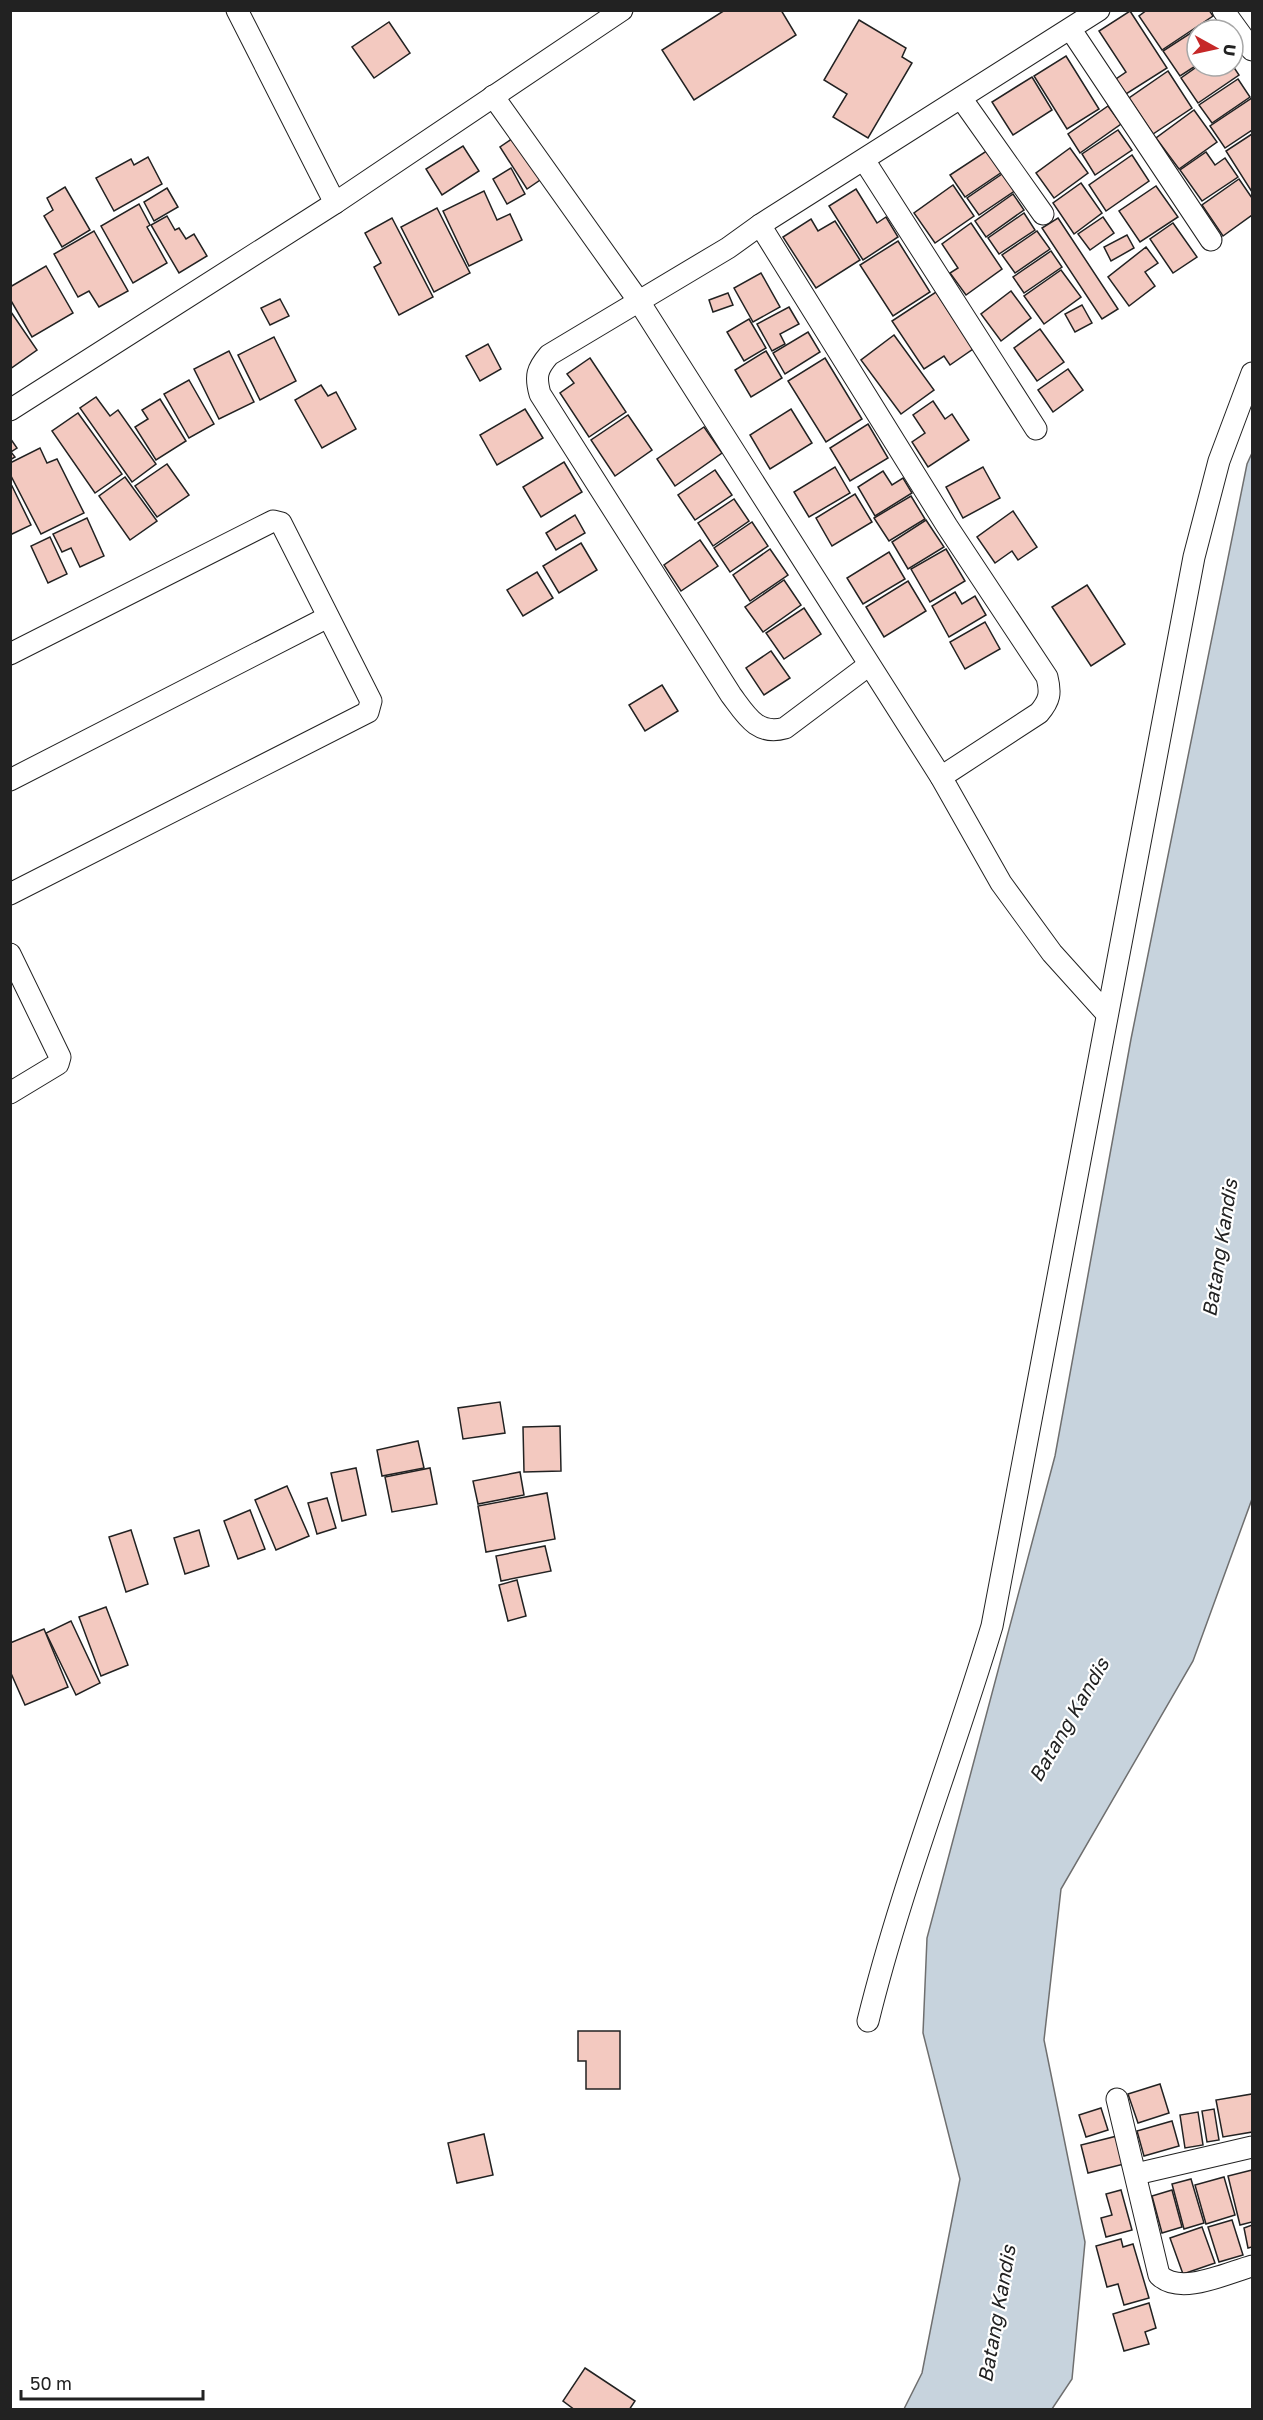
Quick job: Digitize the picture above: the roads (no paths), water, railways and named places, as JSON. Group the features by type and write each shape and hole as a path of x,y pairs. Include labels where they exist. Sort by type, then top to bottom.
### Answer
{"street":[{"path":"237,10 335,202"},
{"path":"10,410 335,202 622,10"},
{"path":"869,665 785,728 773,731 763,730 753,724 731,695 540,394 535,378 540,365 549,355 728,248 760,225 1071,30 1099,10"},
{"path":"1223,10 1252,50"},
{"path":"1071,30 1211,240"},
{"path":"493,96 638,300 941,777 1001,883 1028,922 1107,1014"},
{"path":"961,98 1043,214"},
{"path":"864,160 1036,429"},
{"path":"760,225 947,526 1047,677 1051,691 1048,702 1039,713 941,777"},
{"path":"868,2021 900,1903 967,1708 992,1626 1194,557 1219,461 1252,373"},
{"path":"10,654 273,522 281,524 371,701 368,711 10,894"},
{"path":"10,780 328,617"},
{"path":"10,954 60,1057 58,1064 10,1093"},
{"path":"1117,2099 1159,2275 1166,2282 1185,2285 1252,2266"},
{"path":"1136,2174 1252,2147"}],"water":[{"name":"Batang Kandis","path":"1252,453 1252,1499 1193,1661 1061,1889 1044,2040 1085,2242 1072,2379 1052,2409 904,2409 922,2373 960,2179 923,2033 927,1938 1055,1456 1131,1039 1247,464"}]}
